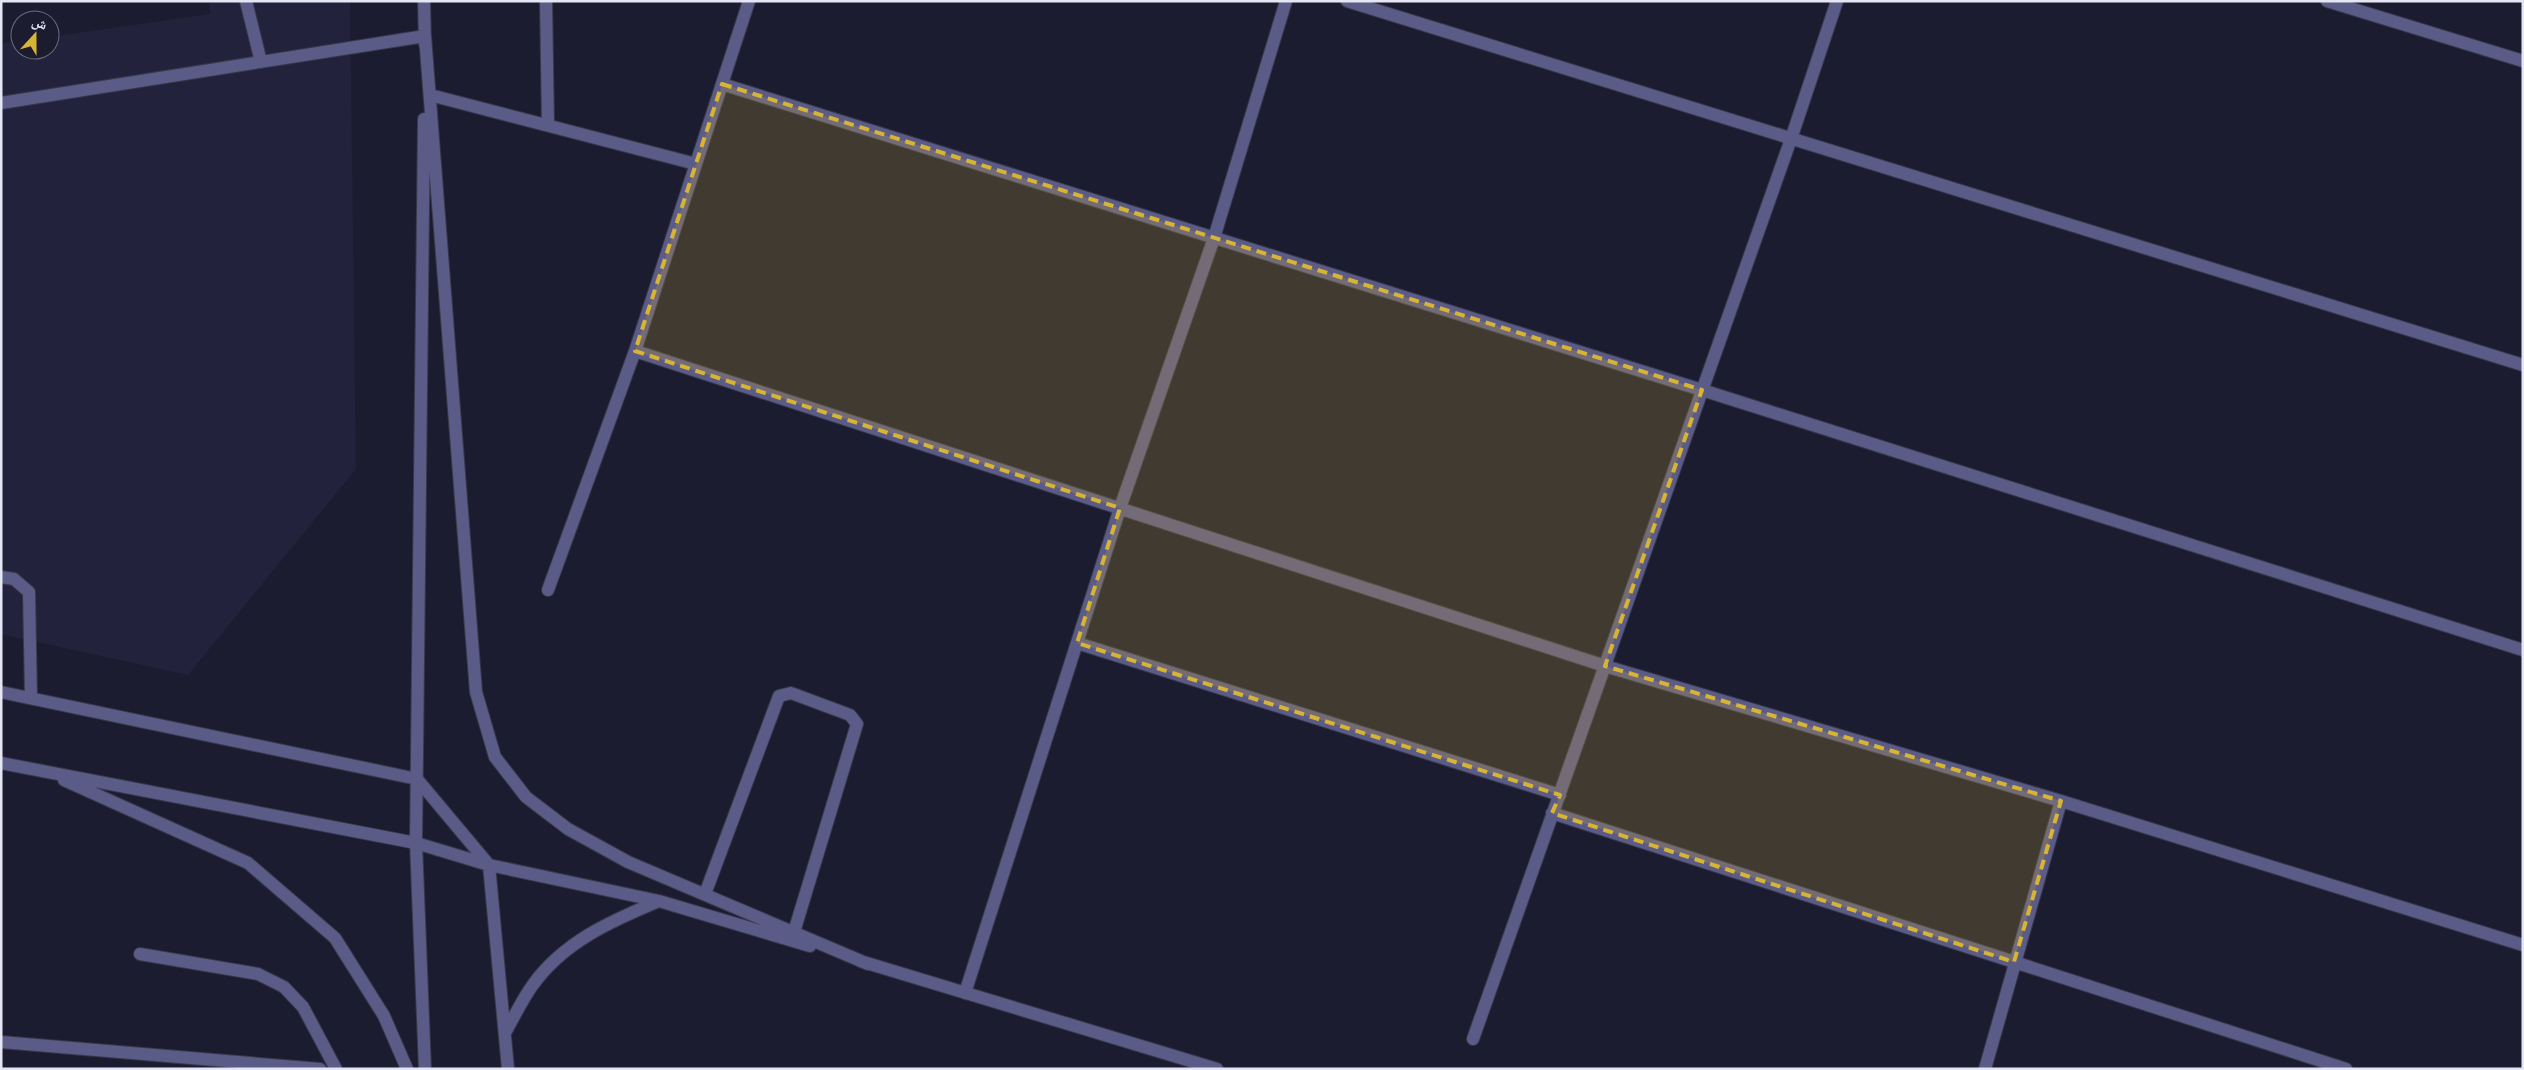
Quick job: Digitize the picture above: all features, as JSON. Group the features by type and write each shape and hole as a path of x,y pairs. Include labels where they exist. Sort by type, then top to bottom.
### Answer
{"street":[{"path":"246,1 261,62"},
{"path":"424,1 416,843 425,1069"},
{"path":"546,1 548,125"},
{"path":"548,590 635,351 749,1"},
{"path":"965,993 1120,508 1214,238 1286,1"},
{"path":"1347,1 2523,365"},
{"path":"1473,1039 1791,139 1837,1"},
{"path":"2327,1 2523,61"},
{"path":"1,104 425,36"},
{"path":"425,36 476,692 495,757 526,797 568,829 628,862 868,964"},
{"path":"722,84 1702,390 2523,650"},
{"path":"430,94 696,164"},
{"path":"635,351 1604,666 2062,801 2523,945"},
{"path":"1,577 14,579 28,592 31,698"},
{"path":"1077,643 1560,795"},
{"path":"1,692 417,780 489,865 508,1069"},
{"path":"705,894 779,696 791,693 850,715 857,724 794,932"},
{"path":"1,764 416,843 489,865 659,901 1217,1069"},
{"path":"44,771 248,863 335,938 384,1016 407,1069"},
{"path":"1985,1069 2014,962 2062,801"},
{"path":"1552,813 2346,1069"},
{"path":"505,1032 532,985 561,953 607,923 659,901"},
{"path":"140,954 258,974 284,987 303,1007 336,1069"},
{"path":"1,1042 320,1069"}],"highlighted area":[{"path":"722,84 1702,390 1605,666 2061,801 2014,962 1552,813 1560,795 1077,643 1120,508 635,351"}],"shaded area":[{"path":"209,1 350,1 356,469 188,675 1,634 1,44 10,43 10,60 60,60 60,36 210,14"}]}
